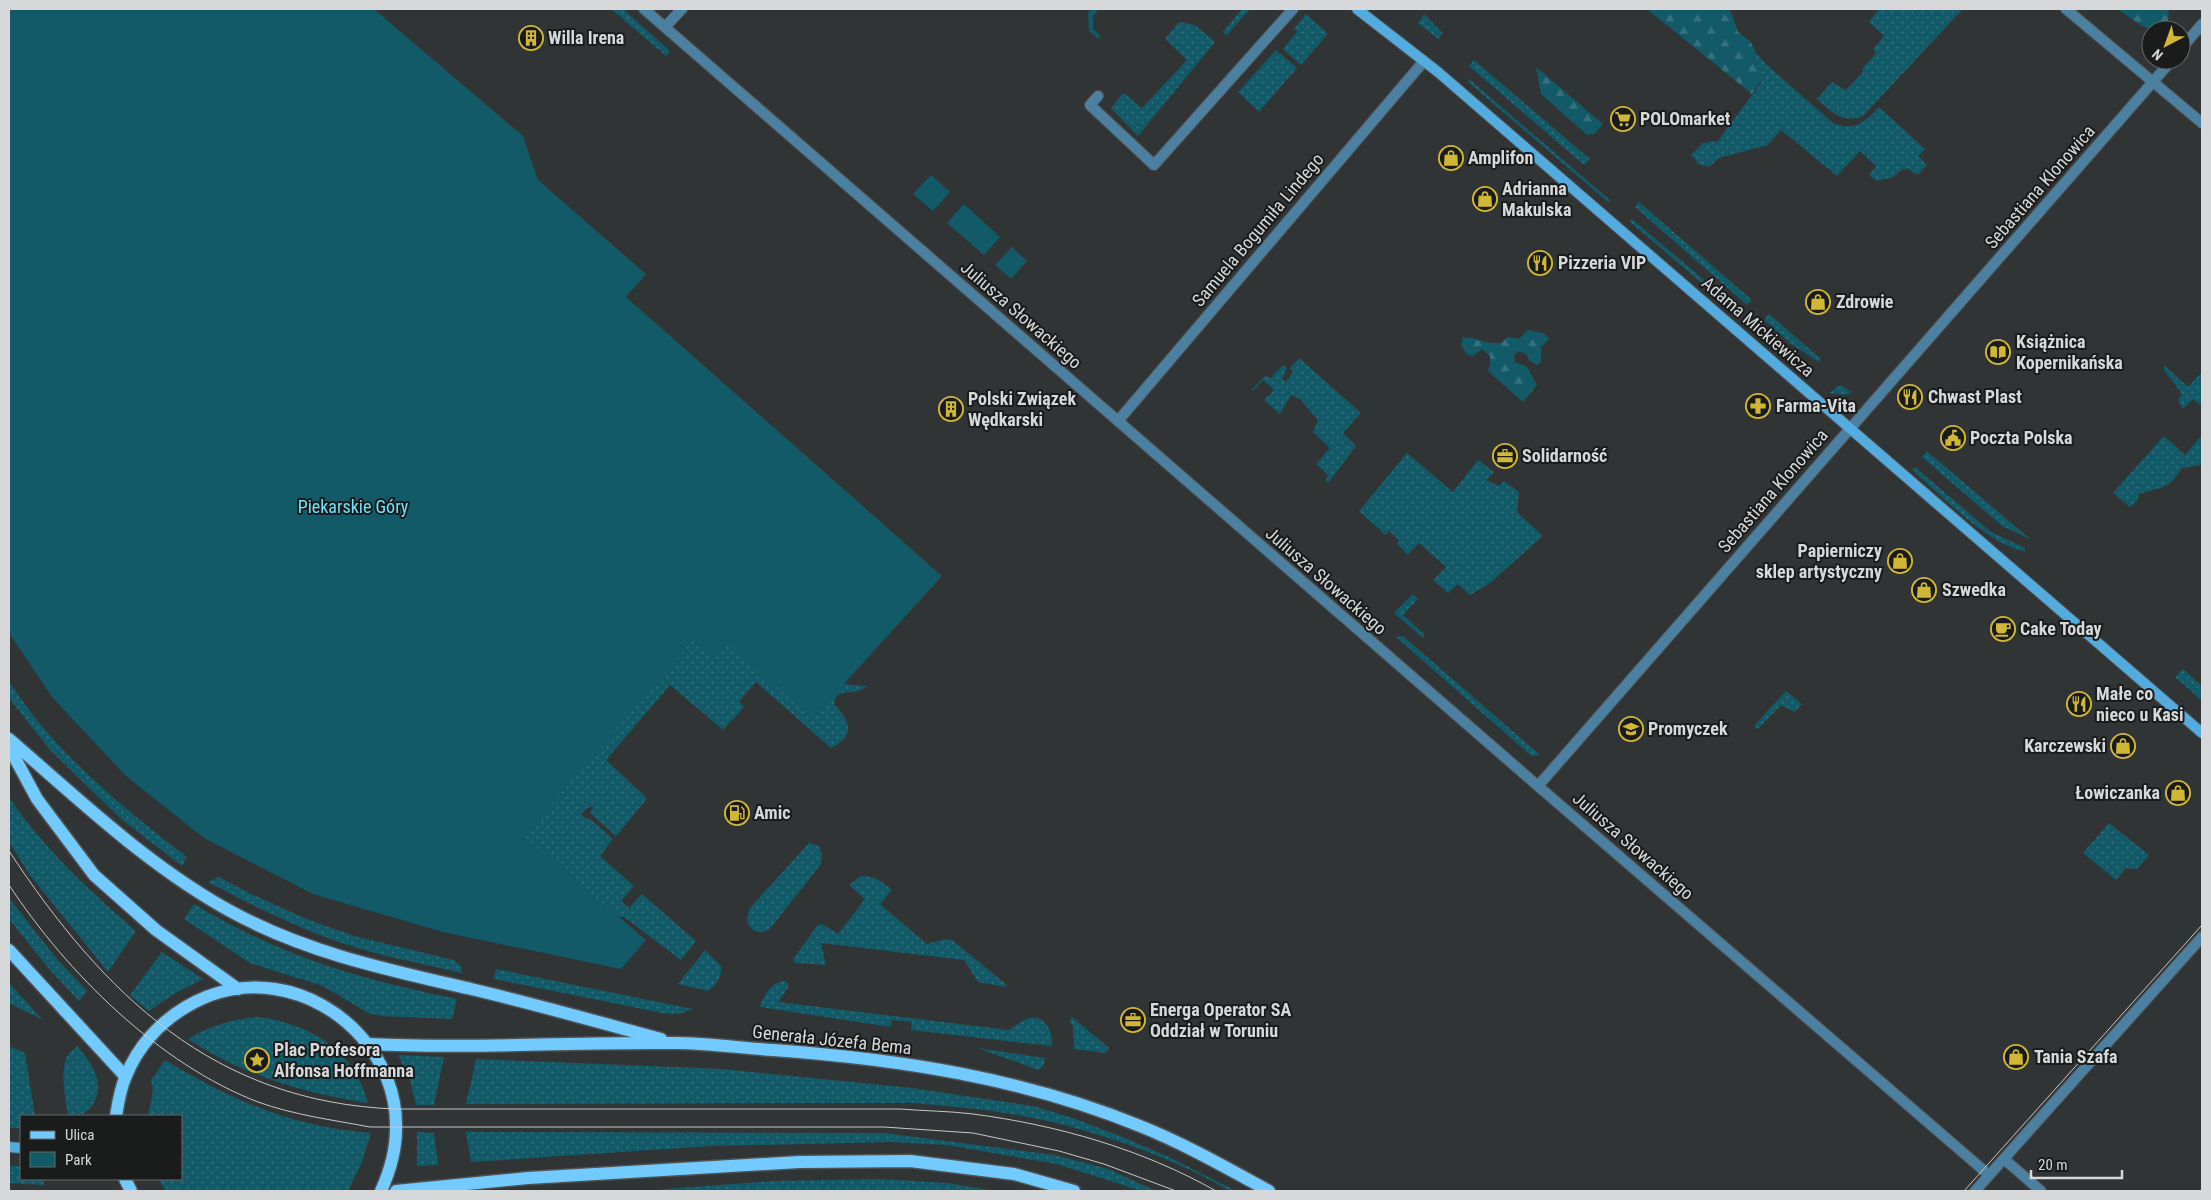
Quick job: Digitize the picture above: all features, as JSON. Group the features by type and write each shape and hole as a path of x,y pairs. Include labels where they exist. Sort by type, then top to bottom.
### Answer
{"main road":[{"path":"9,739 144,855 185,885 270,931 323,951 387,970 473,990 678,1043"},
{"path":"9,747 37,799 94,875 156,930 238,989"},
{"path":"9,950 125,1076"},
{"path":"116,1115 125,1076 135,1056 160,1025 183,1008 210,996 238,989 275,989 310,999 342,1017 368,1044 386,1075 395,1109 395,1150 390,1172 381,1191"},
{"name":"Generała Józefa Bema","path":"368,1044 461,1046 678,1043 844,1055 991,1079 1056,1096 1141,1126 1226,1167 1269,1191"},
{"path":"396,1191 799,1162 910,1161 1014,1174 1074,1191"},
{"path":"126,1180 132,1191"}],"street":[{"name":"Juliusza Słowackiego","path":"644,9 1989,1175"},
{"path":"665,27 682,9"},
{"path":"1098,96 1090,105 1154,165 1293,9"},
{"name":"Adama Mickiewicza","path":"1357,9 1424,61 2202,733"},
{"path":"2066,9 2202,123"},
{"path":"2191,37 2202,24"},
{"name":"Samuela Bogumiła Lindego","path":"1118,421 1424,61"},
{"name":"Sebastiana Klonowica","path":"1538,786 2164,70"},
{"path":"1975,1191 2202,937"},
{"path":"2004,1159 2041,1191"}],"green space":[{"name":"Piekarskie Góry","path":"9,9 374,9 523,136 538,180 646,274 626,297 942,576 813,718 728,645 716,658 693,640 524,836 646,940 621,969 443,932 313,894 204,838 126,776 52,697 9,633"},
{"path":"611,9 623,9 670,51 666,56"},
{"path":"1092,9 1099,9 1093,16 1093,29 1101,36 1098,39 1089,31 1088,13"},
{"path":"1242,9 1250,9 1227,35 1223,32"},
{"path":"1647,9 1728,9 1731,12 1738,32 1750,41 1756,53 1752,59 1764,76 1752,94"},
{"path":"1879,9 1963,9 1863,116 1849,119 1843,118 1817,99 1832,82 1846,90 1863,72 1862,69 1876,53 1873,49 1884,36 1869,22"},
{"path":"2118,9 2167,9 2169,12 2168,20 2141,20 2141,24"},
{"path":"1306,14 1328,34 1301,65 1283,49 1297,32 1294,29"},
{"path":"1424,14 1443,33 1438,39 1418,23"},
{"path":"1179,22 1195,25 1215,42 1138,136 1111,108 1122,94 1125,94 1142,108 1187,60 1165,39"},
{"path":"1276,50 1297,68 1259,112 1238,92"},
{"path":"1756,53 1833,123 1840,126 1859,124 1879,107 1925,149 1918,156 1927,165 1919,174 1907,168 1905,170 1902,169 1893,177 1877,181 1869,175 1876,166 1860,151 1837,176 1781,130 1768,145 1719,158 1709,167 1696,164 1698,162 1691,155 1703,143 1718,141 1760,84 1764,76 1752,59"},
{"path":"1474,60 1590,159 1584,165 1469,66"},
{"path":"1536,67 1603,124 1594,134 1587,135 1541,94"},
{"path":"1469,79 1610,200 1609,203 1468,82"},
{"path":"931,175 950,192 933,211 913,194"},
{"path":"1639,202 1752,300 1747,305 1635,207"},
{"path":"964,204 1000,237 984,255 947,223"},
{"path":"1632,219 1737,308 1732,309 1629,221"},
{"path":"1012,247 1027,261 1011,279 995,265"},
{"path":"1769,314 1821,359 1819,362 1791,344 1764,320"},
{"path":"1528,330 1545,334 1549,339 1541,347 1541,362 1537,365 1530,361 1526,354 1518,351 1514,356 1515,362 1527,367 1537,385 1523,402 1488,371 1490,356 1482,349 1473,356 1466,354 1461,344 1463,337 1490,343 1501,343 1508,337 1519,339"},
{"path":"1765,334 1784,350 1813,369 1808,375 1765,338"},
{"path":"1299,358 1361,413 1343,433 1356,446 1328,483 1325,480 1329,476 1316,464 1330,448 1313,432 1318,420 1300,399 1291,395 1280,414 1264,400 1274,390 1263,380 1253,391 1252,389 1265,376 1271,378 1283,365 1287,368 1282,379 1286,382 1293,372 1290,368"},
{"path":"2164,365 2188,387 2202,372 2202,402 2200,405 2202,407 2193,399 2183,409 2178,400 2182,394 2164,370"},
{"path":"1840,385 1852,392 1846,395 1829,393"},
{"path":"2202,435 2202,465 2182,468 2168,485 2139,494 2137,501 2130,507 2113,493 2164,436 2185,455"},
{"path":"1927,451 2030,539 2002,526 1922,457"},
{"path":"1407,453 1453,492 1478,460 1494,472 1486,480 1499,486 1504,481 1519,492 1517,512 1543,536 1490,583 1470,595 1458,584 1448,593 1433,580 1446,567 1419,543 1408,555 1397,544 1399,540 1389,531 1386,535 1359,511"},
{"path":"1915,467 1991,532 2025,548 2025,551 2011,547 1996,539 1966,518 1912,470"},
{"path":"1413,594 1418,599 1403,615 1425,635 1423,638 1394,613"},
{"path":"699,628 832,683 867,686 863,689 837,695 834,704 847,722 848,733 845,738 831,748 756,682 739,701 744,707 723,730 670,685 606,760 646,797 646,800 616,836 590,813 593,808 590,806 581,814 587,819 589,818 613,839 600,856 634,886 621,901 629,908 642,894 696,941 681,960 624,917 610,916 539,879 498,772"},
{"path":"1403,636 1540,755 1532,756 1528,753 1396,637"},
{"path":"2183,669 2202,686 2202,701 2175,677"},
{"path":"9,681 47,731 90,776 114,798 187,857 182,866 120,818 51,751 9,698"},
{"path":"1786,691 1802,704 1795,712 1781,705 1758,729 1754,726"},
{"path":"9,797 22,816 68,868 136,931 108,972 29,874 9,842"},
{"path":"2109,823 2149,855 2137,869 2126,868 2116,880 2083,853"},
{"path":"809,843 819,846 822,854 821,864 769,930 759,932 753,930 747,921 749,909"},
{"path":"861,876 878,880 892,890 880,904 927,944 946,939 952,940 1007,985 1005,987 978,982 964,960 821,943 826,965 795,963 793,959 818,925 822,924 838,934 865,899 849,885"},
{"path":"219,877 251,894 309,920 354,936 454,960 461,966 462,973 365,950 317,934 208,882"},
{"path":"9,898 56,958 87,991 79,1001 49,969 9,919"},
{"path":"194,904 258,938 321,964 387,983 457,999 452,1019 382,1016 368,1013 323,986 250,963 184,919"},
{"path":"705,950 721,966 720,977 716,983 708,991 678,984"},
{"path":"162,952 203,979 174,994 149,1011 130,995"},
{"path":"496,969 693,1009 679,1014 662,1013 494,979"},
{"path":"785,981 788,983 788,988 778,1002 1009,1030 1027,1019 1036,1018 1048,1026 1052,1046 911,1030 912,1022 892,1020 891,1027 760,1007 763,998 772,986"},
{"path":"9,983 43,1020 9,1003"},
{"path":"259,1017 296,1026 312,1033 341,1054 361,1084 368,1103 320,1094 274,1081 230,1063 188,1039 222,1024 240,1019"},
{"path":"1072,1017 1109,1048 1105,1053 1074,1049 1073,1026 1070,1021"},
{"path":"9,1046 25,1053 35,1115 20,1115 20,1128 9,1128"},
{"path":"77,1046 88,1060 98,1082 96,1098 92,1106 79,1115 68,1115 64,1068 68,1055"},
{"path":"977,1048 1045,1058 1044,1065 1039,1070"},
{"path":"398,1055 444,1057 434,1105 416,1105 410,1080"},
{"path":"476,1059 722,1069 912,1088 1033,1106 1073,1118 1120,1136 1169,1157 1236,1191 1230,1191 1180,1165 1124,1143 1038,1119 974,1109 912,1103 466,1104"},
{"path":"165,1060 239,1099 289,1118 342,1130 371,1133 362,1162 348,1191 165,1191 160,1180 182,1180 182,1115 148,1115 153,1091 151,1080"},
{"path":"417,1132 434,1133 438,1165 417,1166"},
{"path":"466,1132 884,1133 1055,1155 1108,1169 1156,1191 1142,1191 1057,1164 947,1145 891,1142 712,1146 471,1162"},
{"path":"9,1166 20,1166 20,1180 43,1180 44,1185 9,1183"},
{"path":"881,1179 947,1183 996,1191 640,1191 775,1181"}],"tram line":[{"path":"9,851 45,903 84,951 125,994 170,1031 218,1062 272,1086 330,1102 395,1109 900,1109 973,1114 1036,1125 1098,1141 1159,1163 1216,1191"},
{"path":"9,885 58,951 118,1012 151,1040 185,1064 221,1085 258,1102 285,1110 370,1127 884,1127 973,1133 1059,1151 1104,1164 1176,1191"},
{"path":"1964,1191 2202,925"}],"place":[{"name":"Willa Irena","path":"531,38"},
{"name":"POLOmarket","path":"1623,119"},
{"name":"Amplifon","path":"1451,158"},
{"name":"Adrianna Makulska","path":"1485,199"},
{"name":"Pizzeria VIP","path":"1540,263"},
{"name":"Zdrowie","path":"1818,302"},
{"name":"Książnica Kopernikańska","path":"1998,352"},
{"name":"Chwast Plast","path":"1910,397"},
{"name":"Farma-Vita","path":"1758,406"},
{"name":"Polski Związek Wędkarski","path":"951,409"},
{"name":"Poczta Polska","path":"1953,438"},
{"name":"Solidarność","path":"1505,456"},
{"name":"Papierniczy sklep artystyczny","path":"1900,561"},
{"name":"Szwedka","path":"1924,590"},
{"name":"Cake Today","path":"2003,629"},
{"name":"Małe co nieco u Kasi","path":"2079,704"},
{"name":"Promyczek","path":"1631,729"},
{"name":"Karczewski","path":"2123,746"},
{"name":"Łowiczanka","path":"2178,793"},
{"name":"Amic","path":"737,813"},
{"name":"Energa Operator SA Oddział w Toruniu","path":"1133,1020"},
{"name":"Tania Szafa","path":"2016,1057"},
{"name":"Plac Profesora Alfonsa Hoffmanna","path":"257,1060"}]}
